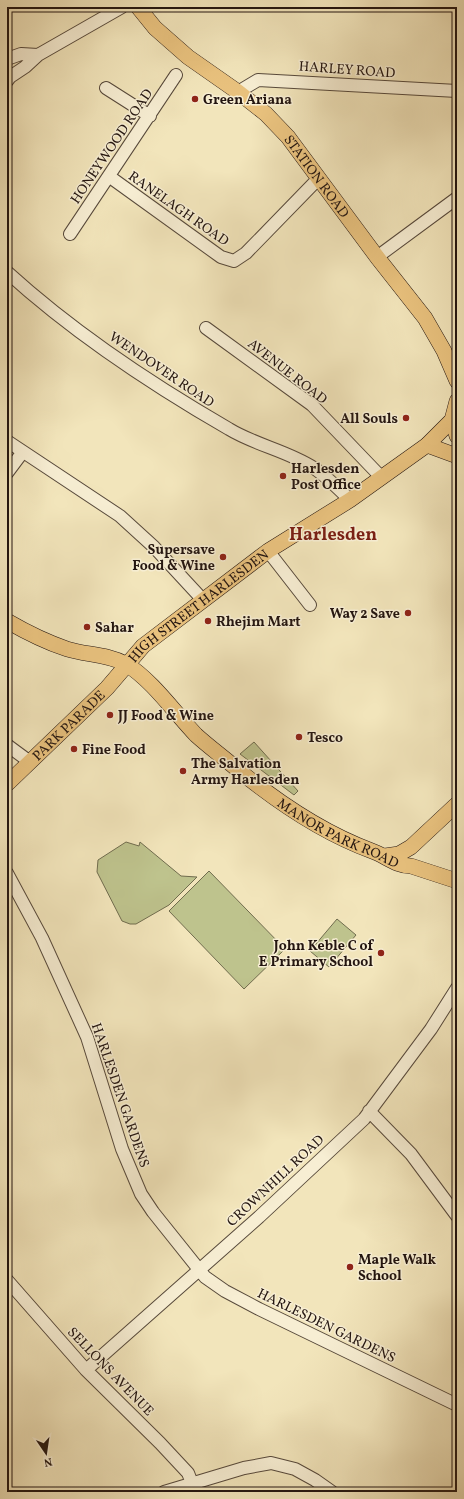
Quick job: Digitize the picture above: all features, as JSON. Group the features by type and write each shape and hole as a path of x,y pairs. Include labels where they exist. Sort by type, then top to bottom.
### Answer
{"main road":[{"name":"STATION ROAD","path":"138,7 155,28 172,43 266,114 288,137 377,257 425,318 444,351 457,381"},
{"path":"457,401 452,420 427,445 457,456"},
{"path":"452,420 457,436"},
{"name":"HIGH STREET HARLESDEN","path":"7,621 35,636 68,649 116,659 126,664 143,646 268,551 345,503 427,445"},
{"name":"PARK PARADE","path":"7,784 107,688 126,664"},
{"name":"MANOR PARK ROAD","path":"126,664 142,676 198,736 267,793 310,822 363,848 385,856 403,866 411,866 457,881"},
{"path":"385,856 399,854 411,847 457,804"},
{"path":"411,847 408,856 411,866"}],"street":[{"path":"7,81 38,55 122,7"},
{"path":"7,59 21,54 38,55"},
{"name":"HONEYWOOD ROAD","path":"70,234 110,177 176,75"},
{"name":"HARLEY ROAD","path":"238,92 258,80 457,91"},
{"path":"106,88 150,116"},
{"name":"RANELAGH ROAD","path":"110,177 221,257 234,261 246,253 318,178"},
{"path":"377,257 457,198"},
{"name":"WENDOVER ROAD","path":"7,272 76,328 170,396 232,432 313,467 345,503"},
{"name":"AVENUE ROAD","path":"206,328 312,405 381,477"},
{"path":"7,441 120,516 154,547 202,600"},
{"path":"7,473 22,452"},
{"path":"268,551 310,605"},
{"path":"7,745 30,762"},
{"name":"HARLESDEN GARDENS","path":"7,873 42,938 87,1037 122,1149 141,1194 153,1212 199,1270 205,1277 225,1291 252,1306 457,1405"},
{"name":"CROWNHILL ROAD","path":"86,1370 270,1207 364,1118 431,1029 453,1003 457,988"},
{"path":"369,1111 411,1154 457,1216"},
{"name":"SELLONS AVENUE","path":"7,1280 86,1370 160,1443 188,1473 192,1484"},
{"path":"164,1492 244,1468 270,1463 295,1469 315,1480 332,1492"}],"green space":[{"path":"254,742 298,791 294,795 240,754"},
{"path":"126,842 139,846 140,842 181,876 197,877 169,905 136,924 130,924 122,921 97,872 98,860"},
{"path":"209,871 285,949 244,989 169,911"},
{"path":"337,919 356,935 329,967 310,951"}],"place":[{"name":"Green Ariana","path":"195,99"},
{"name":"All Souls","path":"406,418"},
{"name":"Harlesden Post Office","path":"283,476"},
{"name":"Supersave Food & Wine","path":"223,557"},
{"name":"Way 2 Save","path":"408,613"},
{"name":"Rhejim Mart","path":"208,621"},
{"name":"Sahar","path":"87,627"},
{"name":"JJ Food & Wine","path":"110,715"},
{"name":"Tesco","path":"299,737"},
{"name":"Fine Food","path":"74,749"},
{"name":"The Salvation Army Harlesden","path":"183,771"},
{"name":"John Keble C of E Primary School","path":"381,953"},
{"name":"Maple Walk School","path":"350,1267"}],"district":[{"name":"Harlesden","path":"333,534"}]}
